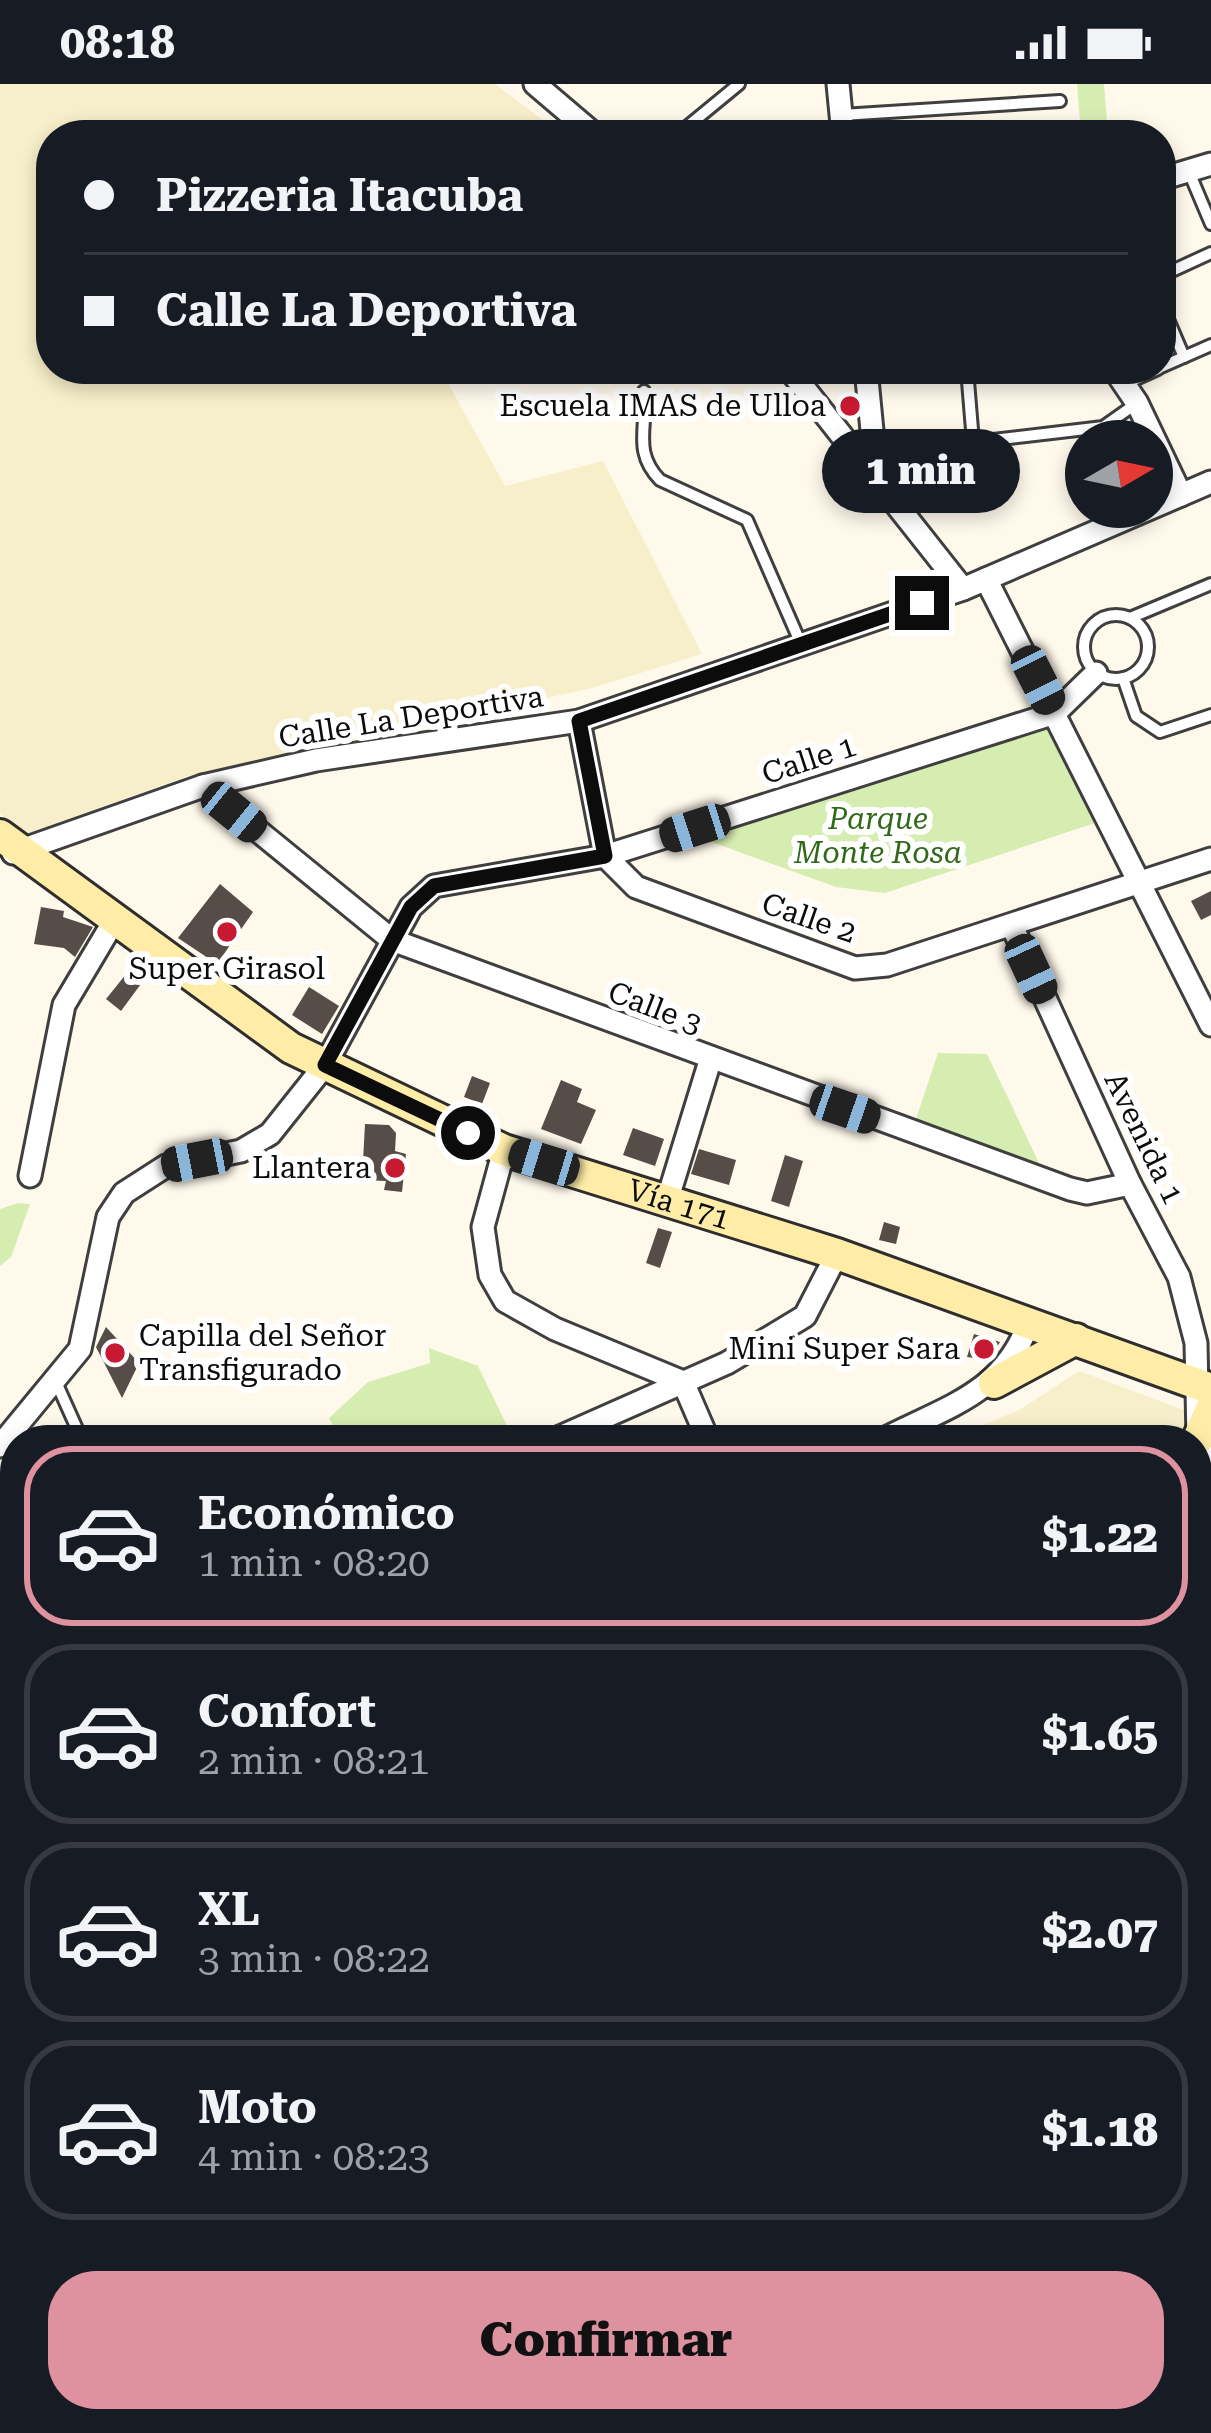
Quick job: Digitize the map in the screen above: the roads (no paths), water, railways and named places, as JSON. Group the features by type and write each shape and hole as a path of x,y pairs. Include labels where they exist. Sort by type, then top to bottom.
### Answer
{"main road":[{"name":"Vía 171","path":"8,847 291,1048 504,1150 837,1254 1203,1386"},
{"path":"994,1382 1076,1340"}],"street":[{"path":"838,84 842,120"},
{"path":"552,88 581,120"},
{"path":"801,384 963,589"},
{"path":"868,384 878,483"},
{"path":"1125,385 1181,495"},
{"name":"Calle La Deportiva","path":"8,847 203,786 316,760 579,721 963,589 1211,482"},
{"path":"986,579 1209,1015"},
{"path":"1055,713 1096,673"},
{"name":"Calle 1","path":"19,1425 80,1349 108,1216 124,1193 166,1166 241,1151 270,1134 325,1065 411,907 434,886 605,856 1055,713"},
{"path":"579,721 605,856"},
{"name":"Calle 3","path":"203,786 392,940 710,1061 1070,1189 1087,1193 1130,1184"},
{"name":"Calle 2","path":"605,856 636,887 855,968 887,965 1138,882"},
{"path":"1138,882 1211,859"},
{"path":"30,1176 64,1004 114,921"},
{"name":"Avenida 1","path":"1012,926 1130,1184 1179,1277 1203,1386 1199,1425"},
{"path":"667,1201 710,1061"},
{"path":"504,1150 483,1227 490,1275 505,1301 555,1329 683,1382 702,1425"},
{"path":"587,1425 727,1363 805,1316 823,1289 837,1254"},
{"path":"910,1425 994,1382 1012,1364 1029,1322"}],"lane":[{"path":"695,120 739,84"},
{"path":"887,120 1060,101"},
{"path":"1200,168 1211,224"},
{"path":"1176,268 1210,256"},
{"path":"1176,338 1184,357"},
{"path":"1176,361 1211,344"},
{"path":"969,384 973,442"},
{"path":"932,447 1103,427 1125,385"},
{"path":"644,391 640,445 650,469 661,480 747,520 802,644"},
{"path":"1123,679 1096,673 1084,645 1091,626 1110,615 1130,618 1211,584"},
{"path":"1123,679 1146,656 1145,634 1130,618"},
{"path":"1123,679 1136,716 1160,732 1211,716"},
{"path":"56,1382 75,1425"}],"place":[{"name":"Escuela IMAS de Ulloa","path":"850,406"},
{"name":"Super Girasol","path":"227,932"},
{"name":"Llantera","path":"395,1168"},
{"name":"Mini Super Sara","path":"984,1349"},
{"name":"Capilla del Señor Transfigurado","path":"115,1353"}],"park label":[{"name":"Parque Monte Rosa","path":"878,836"}]}
